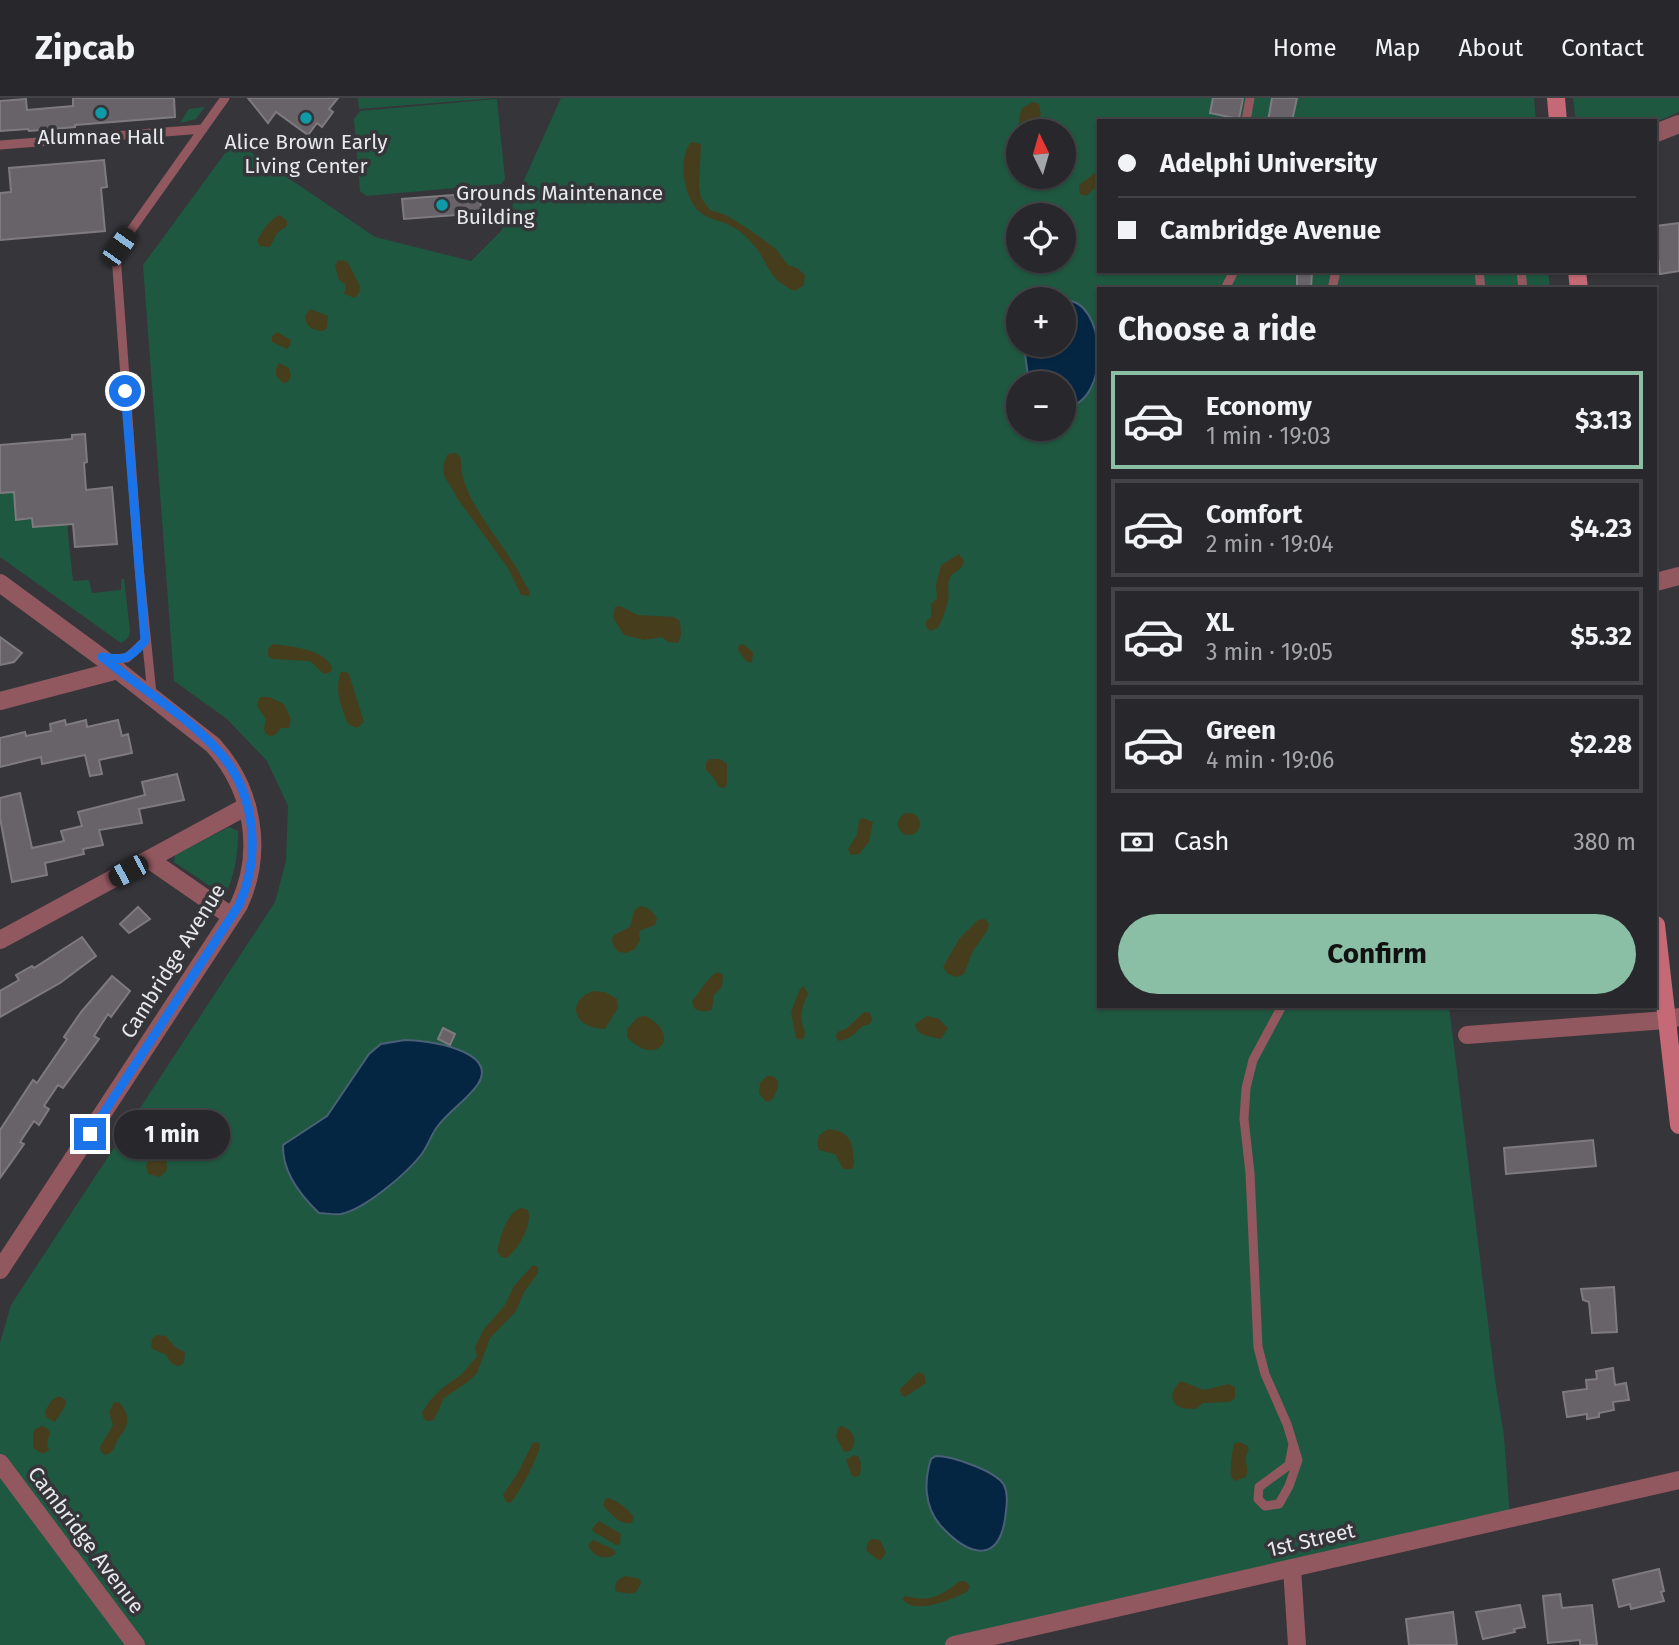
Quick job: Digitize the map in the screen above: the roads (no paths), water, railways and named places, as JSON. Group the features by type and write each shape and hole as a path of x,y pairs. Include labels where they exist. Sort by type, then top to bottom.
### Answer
{"main road":[{"path":"1556,98 1559,119"},
{"path":"1657,931 1672,1019 1679,1125"}],"street":[{"path":"1657,133 1679,124"},
{"path":"1657,582 1679,576"},
{"name":"Cambridge Avenue","path":"0,583 195,729 223,756 241,786 252,829 245,892 0,1270"},
{"path":"0,701 118,670"},
{"path":"0,940 247,806"},
{"path":"150,860 231,916"},
{"path":"1467,1035 1672,1019"},
{"name":"Cambridge Avenue","path":"0,1463 136,1645"},
{"name":"1st Street","path":"954,1645 1679,1480"},
{"path":"1292,1567 1297,1645"}],"lane":[{"path":"152,696 145,641 116,255 225,98"},
{"path":"1246,119 1250,98"},
{"path":"0,145 203,129"},
{"path":"102,657 116,660 127,658 145,641"},
{"path":"1281,1008 1254,1060 1246,1088 1244,1119 1250,1173 1258,1347 1265,1374 1287,1424 1298,1460 1279,1504 1265,1506 1258,1499 1259,1487 1289,1465 1293,1444"}],"water":[{"path":"1078,304 1088,315 1097,344 1097,370 1091,388 1076,403 1076,371 1027,371 1025,357 1076,357"},
{"path":"405,1040 443,1045 470,1055 479,1063 482,1072 478,1084 437,1127 414,1163 384,1190 351,1211 338,1214 319,1213 289,1174 283,1145 327,1116 369,1054 381,1044"},
{"path":"936,1456 973,1465 1004,1485 1007,1501 1003,1528 998,1541 991,1548 982,1551 962,1544 935,1518 928,1502 927,1476 931,1459"}],"place":[{"name":"Alumnae Hall","path":"101,113"},
{"name":"Alice Brown Early Living Center","path":"306,118"},
{"name":"Grounds Maintenance Building","path":"442,205"}]}
